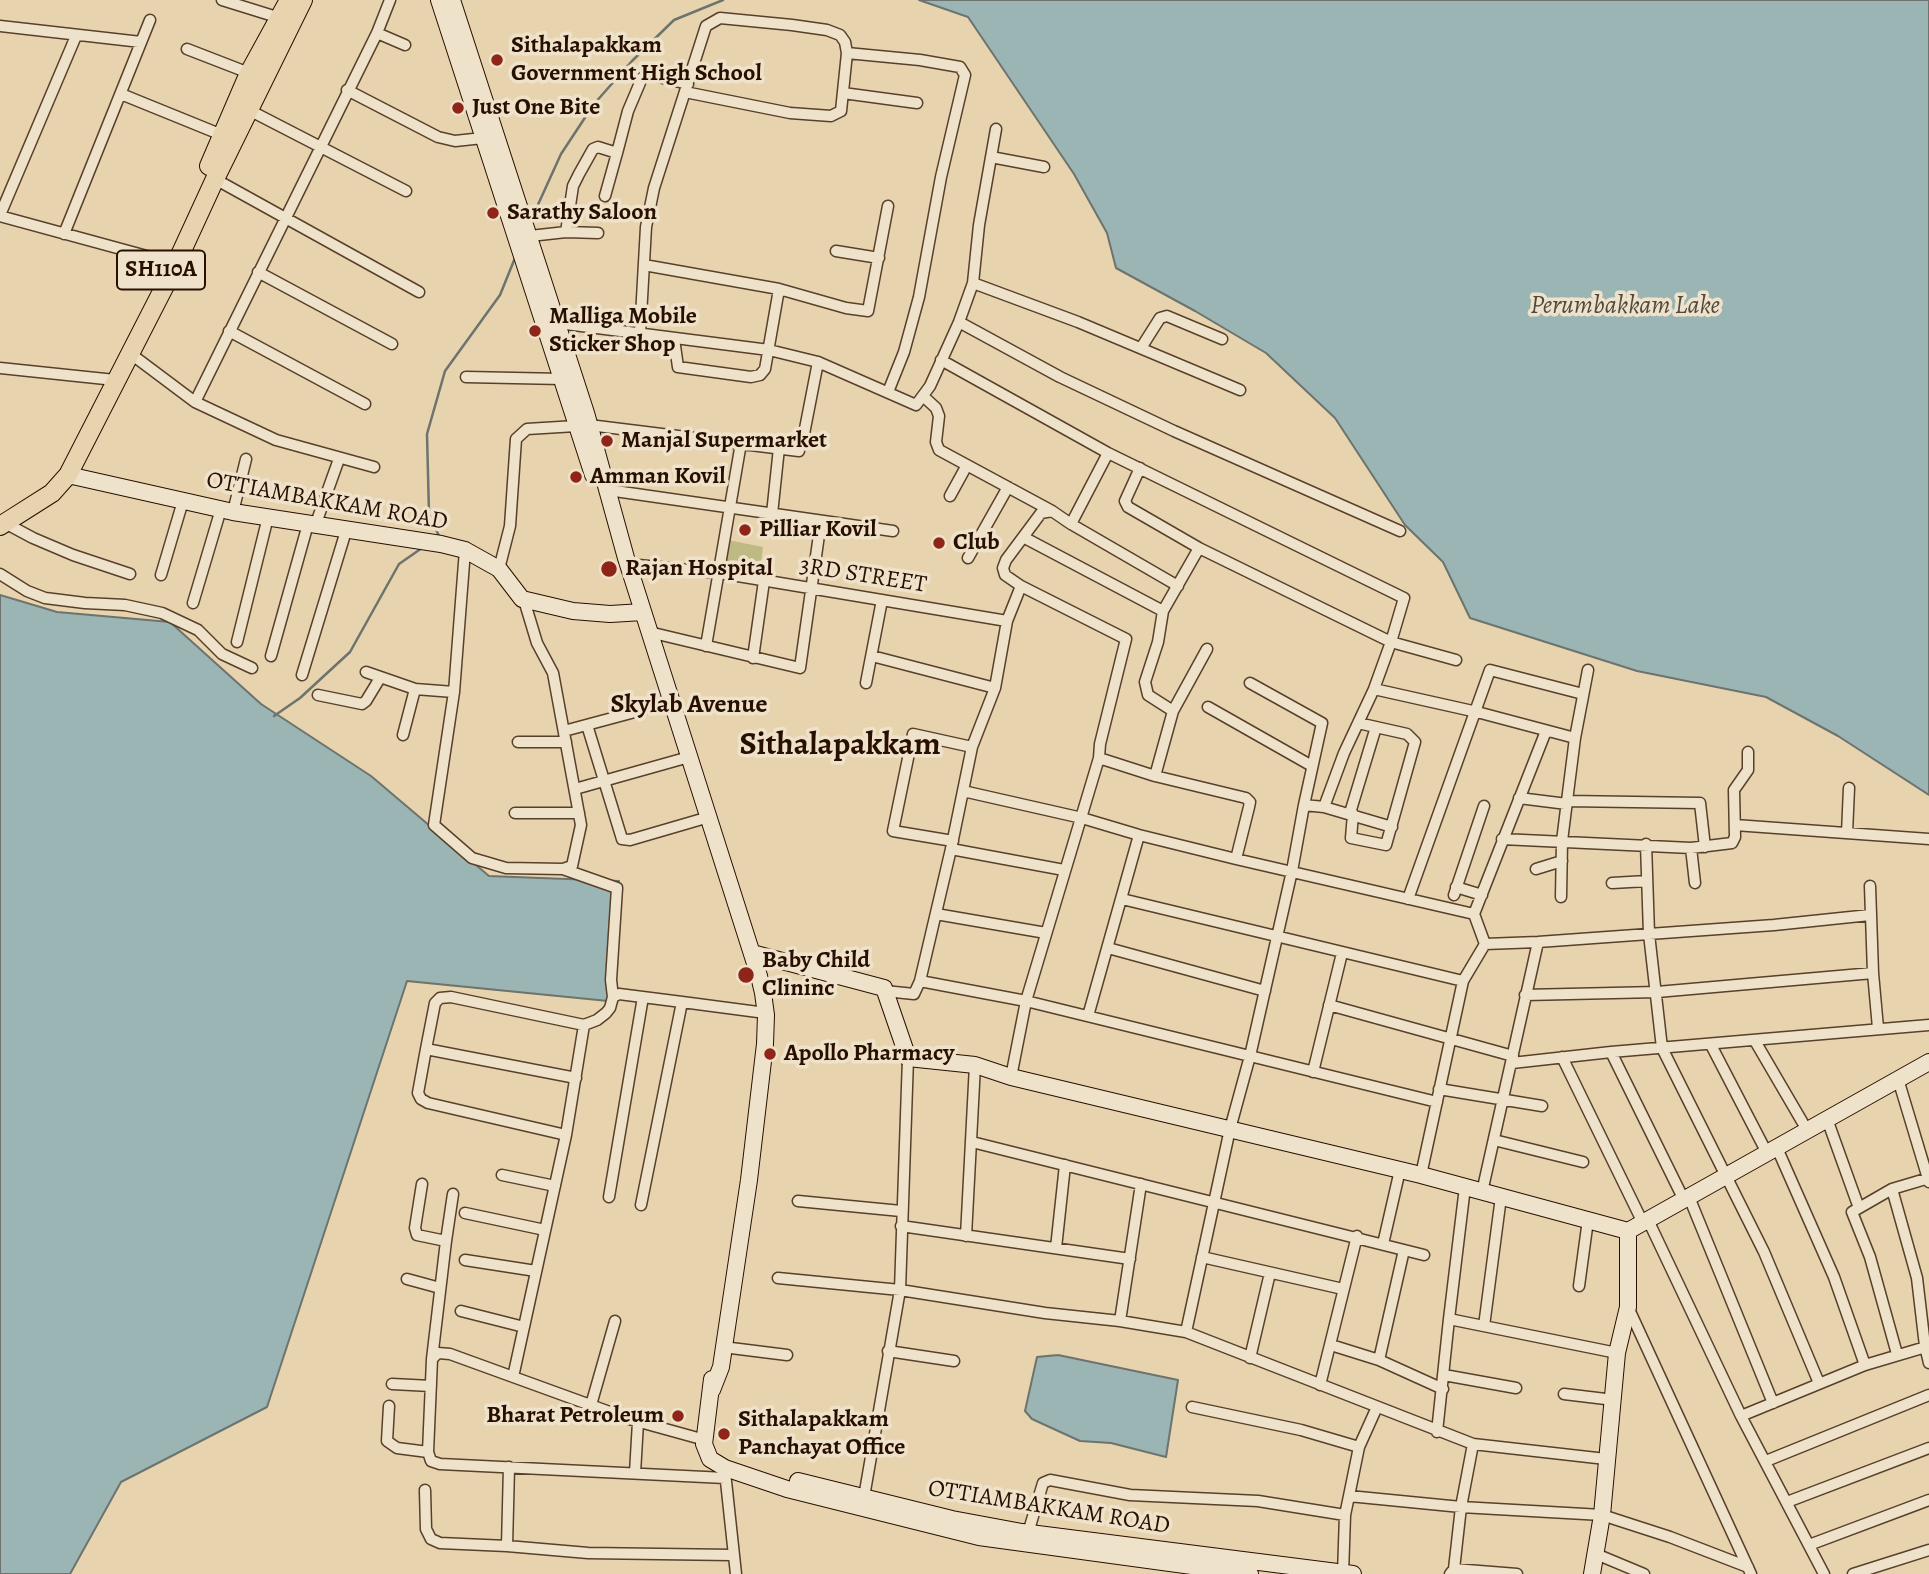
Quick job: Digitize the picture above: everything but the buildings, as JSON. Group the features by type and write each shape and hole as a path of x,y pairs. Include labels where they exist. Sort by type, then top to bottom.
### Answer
{"main road":[{"name":"SH110A","path":"2,521 59,471 111,380 131,354 215,179 243,107 249,73 289,0"},
{"name":"SH110A","path":"2,521 52,493 68,475 222,135 243,107 303,0"}],"street":[{"path":"222,0 280,18"},
{"path":"195,402 377,33 390,0"},
{"path":"439,0 523,258 551,325 583,425 605,508 627,561"},
{"path":"452,0 530,235 562,379 608,490 627,561 763,993 766,1015 765,1044 737,1271 721,1367 712,1390"},
{"path":"605,196 628,111 642,78 650,75 687,88 790,113 831,116 841,111 843,93 847,53 840,34 827,30 720,18 706,26 687,88 654,188 646,227 640,334"},
{"path":"64,234 150,20"},
{"path":"0,26 141,41"},
{"path":"377,33 405,45"},
{"path":"76,36 0,216 165,261"},
{"path":"187,49 249,73"},
{"path":"847,53 960,67 965,75 941,177 919,297 904,352 888,393"},
{"path":"347,90 438,137 455,141 484,138"},
{"path":"843,93 917,103"},
{"path":"121,94 222,135"},
{"path":"243,107 406,191"},
{"path":"551,325 769,350 818,362 916,405 930,386 959,322 973,283 979,225 996,129"},
{"path":"566,232 573,186 593,149 598,147 617,153"},
{"path":"991,157 1044,167"},
{"path":"215,179 419,292"},
{"path":"644,265 779,289 846,308 868,311 888,206"},
{"path":"530,235 598,233"},
{"path":"836,251 879,258"},
{"path":"258,272 392,344"},
{"path":"973,283 1077,321 1240,390"},
{"path":"674,339 678,367 751,377 760,375 765,369 779,289"},
{"path":"1141,348 1160,318 1167,316 1222,339"},
{"path":"959,322 1060,377 1174,431 1400,531"},
{"path":"229,331 365,404"},
{"path":"131,354 195,402 276,440 374,467"},
{"path":"942,360 1108,453 1402,595 1404,598 1391,642 1374,689 1343,753 1324,807"},
{"path":"803,439 818,362"},
{"path":"0,368 111,380"},
{"path":"466,377 562,379"},
{"path":"923,396 936,408 939,416 936,442 939,450 1052,511 1178,586"},
{"path":"499,569 510,526 516,439 527,429 583,425 799,451"},
{"path":"706,646 741,443"},
{"path":"772,514 779,448"},
{"path":"1071,524 1108,453"},
{"path":"193,603 246,458"},
{"path":"271,656 312,525 339,458"},
{"path":"950,496 967,465"},
{"path":"1140,468 1125,501 1128,507 1199,548 1391,642 1456,660"},
{"name":"OTTIAMBAKKAM ROAD","path":"68,475 227,510 465,550 499,569 524,600"},
{"path":"968,558 1008,487"},
{"path":"608,490 893,531"},
{"path":"161,575 183,501"},
{"path":"1011,1077 1026,1001 1099,758 1100,744 1126,639 1021,586 1005,575 1003,568 1023,537 1041,513 1052,511"},
{"path":"237,642 268,517"},
{"path":"2,521 33,538 74,555 130,574"},
{"path":"649,632 800,668 821,521"},
{"path":"302,675 346,531"},
{"path":"1023,537 1163,611"},
{"path":"1173,711 1148,695 1145,682 1158,642 1163,611 1199,548"},
{"path":"465,550 454,692 434,825 472,858 506,868 563,869 617,888 611,980 613,997 610,1009 597,1020 584,1025 451,996 440,998 435,1003 418,1093 421,1099 428,1103 566,1135"},
{"name":"3RD STREET","path":"627,561 720,573 1007,621"},
{"path":"0,574 27,592 45,597 125,605 162,613 198,630 222,654 252,668"},
{"path":"753,658 764,581"},
{"path":"885,991 914,994 920,981 972,747 995,688 1007,621 1021,586"},
{"path":"563,869 572,866 582,825 553,673 537,643 524,600 573,611 610,614 643,612"},
{"path":"866,682 882,600"},
{"path":"1155,776 1173,711 1207,649"},
{"path":"872,656 995,688"},
{"path":"1408,899 1490,670 1583,694"},
{"path":"1561,897 1562,841 1575,738 1588,670"},
{"path":"366,672 415,689 454,692"},
{"path":"318,695 362,704 380,678"},
{"path":"1186,1332 1230,1129 1250,1056 1292,871 1322,723 1250,683"},
{"path":"404,735 415,689"},
{"path":"1374,689 1575,738"},
{"path":"518,742 565,736 587,725 672,702"},
{"path":"1208,707 1312,766"},
{"path":"1357,723 1376,727 1407,734 1415,742 1386,845 1350,838 1351,814 1376,727"},
{"path":"587,725 622,839 630,840 709,817"},
{"path":"1485,944 1474,914 1546,731"},
{"path":"972,747 913,734 893,831 1064,870"},
{"path":"1502,839 1691,848 1732,843 1735,837 1734,790 1748,770 1748,751"},
{"path":"575,789 690,757"},
{"path":"1099,758 1155,776 1246,798 1250,802 1236,859"},
{"path":"1847,834 1849,788"},
{"path":"963,791 1082,818 1236,859 1474,914"},
{"path":"1519,798 1567,802 1700,803 1705,846"},
{"path":"1304,805 1324,807 1392,827"},
{"path":"1482,895 1455,891 1485,806"},
{"path":"515,813 579,813"},
{"path":"1735,825 1929,839"},
{"path":"1088,1016 1139,835"},
{"path":"1646,844 1649,934 1662,1048 1764,1252 1819,1383"},
{"path":"1691,848 1695,883"},
{"path":"1536,869 1562,861"},
{"path":"1612,883 1647,881"},
{"path":"1870,886 1878,1028"},
{"path":"1122,899 1463,981"},
{"path":"936,914 1046,933"},
{"path":"1485,944 1774,925 1870,915"},
{"path":"1482,1192 1538,942"},
{"path":"1421,1175 1463,981 1485,944"},
{"path":"1108,948 1265,991"},
{"path":"752,953 884,988 908,1058 900,1290 864,1497"},
{"path":"736,1574 725,1473 710,1459 705,1440 712,1390 712,1366 757,1043 758,1012 752,953"},
{"path":"1313,1072 1342,953"},
{"path":"1525,995 1657,992 1874,973"},
{"path":"920,981 1026,1001 1437,1102"},
{"path":"613,997 619,994 758,1012"},
{"path":"609,1197 643,997"},
{"path":"641,1205 682,1002"},
{"path":"1329,1005 1450,1039 1512,1060 1929,1025"},
{"path":"513,1377 566,1135 584,1025"},
{"path":"1755,1041 1808,1130"},
{"path":"1710,1045 1772,1150 1834,1278 1866,1365"},
{"path":"426,1049 576,1078"},
{"path":"1611,1052 1687,1198 1773,1403"},
{"path":"1562,1057 1640,1225 1824,1574"},
{"path":"908,1058 975,1065 1011,1077 1421,1175 1588,1220 1640,1225 1929,1062"},
{"path":"966,1236 975,1065"},
{"path":"1897,1354 1870,1257 1852,1212 1892,1189 1928,1179 1898,1079"},
{"path":"1440,1088 1542,1106"},
{"path":"1827,1119 1859,1208"},
{"path":"1494,1140 1583,1162"},
{"path":"972,1142 1357,1236 1423,1255"},
{"path":"1056,1248 1065,1165"},
{"path":"1383,1244 1400,1170"},
{"path":"502,1175 555,1186"},
{"path":"422,1184 415,1233 446,1241"},
{"path":"1120,1321 1141,1184"},
{"path":"1437,1432 1465,1187"},
{"path":"1892,1189 1917,1278 1929,1363"},
{"path":"453,1194 432,1359 428,1452 431,1461 440,1464 635,1473 725,1473"},
{"path":"1484,1326 1501,1196"},
{"path":"798,1201 901,1211"},
{"path":"465,1213 545,1230"},
{"path":"1579,1286 1588,1220"},
{"path":"1592,1574 1602,1515 1617,1353 1628,1307 1640,1225"},
{"path":"901,1226 1130,1259"},
{"path":"1320,1384 1357,1236"},
{"path":"1379,1360 1404,1250"},
{"path":"1202,1257 1343,1289"},
{"path":"465,1260 536,1271"},
{"path":"1250,1357 1270,1273"},
{"path":"778,1278 900,1290 1186,1332 1473,1444 1606,1459"},
{"path":"407,1279 440,1288"},
{"path":"1628,1307 1749,1570"},
{"path":"461,1311 524,1327"},
{"path":"1449,1319 1617,1353"},
{"path":"591,1405 615,1321"},
{"path":"1331,1345 1379,1360 1443,1389"},
{"path":"1741,1416 1866,1365 1927,1346"},
{"path":"723,1348 787,1355"},
{"path":"888,1351 954,1362"},
{"path":"432,1359 438,1353 450,1354 638,1422 705,1440"},
{"path":"1444,1375 1516,1388"},
{"path":"392,1384 431,1386"},
{"path":"1564,1394 1614,1400"},
{"path":"1766,1461 1929,1395"},
{"path":"389,1406 387,1441 397,1448 428,1452"},
{"path":"1346,1574 1345,1515 1359,1447 1377,1406"},
{"path":"1192,1407 1301,1430 1359,1447"},
{"path":"635,1473 638,1422"},
{"path":"1473,1444 1452,1571 1517,1574"},
{"path":"1787,1502 1929,1448"},
{"path":"508,1546 509,1467"},
{"name":"OTTIAMBAKKAM ROAD","path":"741,1472 799,1493 979,1537 1219,1572 1250,1574"},
{"name":"OTTIAMBAKKAM ROAD","path":"725,1473 771,1475 1028,1533 1346,1574"},
{"path":"1028,1533 1043,1483 1051,1480 1130,1494 1258,1501 1345,1515"},
{"path":"425,1490 426,1529 431,1539 440,1544 508,1546 588,1553 732,1555"},
{"path":"1349,1496 1461,1507 1602,1515 1670,1537 1749,1570"},
{"path":"1809,1545 1929,1500"},
{"path":"1853,1574 1929,1550"},
{"path":"1596,1554 1644,1574"}],"shaded area":[{"path":"728,540 763,547 759,577 720,570"}],"water":[{"name":"Perumbakkam Lake","path":"919,0 1929,0 1929,795 1838,736 1766,697 1637,671 1470,618 1443,562 1405,525 1335,418 1266,353 1116,268 1107,233 1074,174 968,17"},
{"path":"0,595 57,612 170,622 261,704 371,776 489,876 619,881 608,1001 407,981 267,1407 121,1482 70,1574 0,1574"},
{"path":"1058,1355 1178,1380 1166,1457 1111,1443 1080,1441 1032,1419 1025,1411 1037,1357"}],"waterway":[{"path":"531,220 561,154 594,104 632,61 674,20 723,0"},
{"path":"439,536 429,514 427,434 445,371 500,295 515,258"},
{"path":"274,716 300,698 350,652 399,564 422,548"}],"place":[{"name":"Sithalapakkam Government High School","path":"497,60"},
{"name":"Just One Bite","path":"458,108"},
{"name":"Sarathy Saloon","path":"493,213"},
{"name":"Malliga Mobile Sticker Shop","path":"535,331"},
{"name":"Manjal Supermarket","path":"607,441"},
{"name":"Amman Kovil","path":"576,477"},
{"name":"Pilliar Kovil","path":"745,530"},
{"name":"Club","path":"939,543"},
{"name":"Rajan Hospital","path":"609,569"},
{"name":"Baby Child Clininc","path":"746,975"},
{"name":"Apollo Pharmacy","path":"770,1054"},
{"name":"Bharat Petroleum","path":"678,1416"},
{"name":"Sithalapakkam Panchayat Office","path":"724,1434"}],"district":[{"name":"Skylab Avenue","path":"689,706"},
{"name":"Sithalapakkam","path":"840,746"}]}
